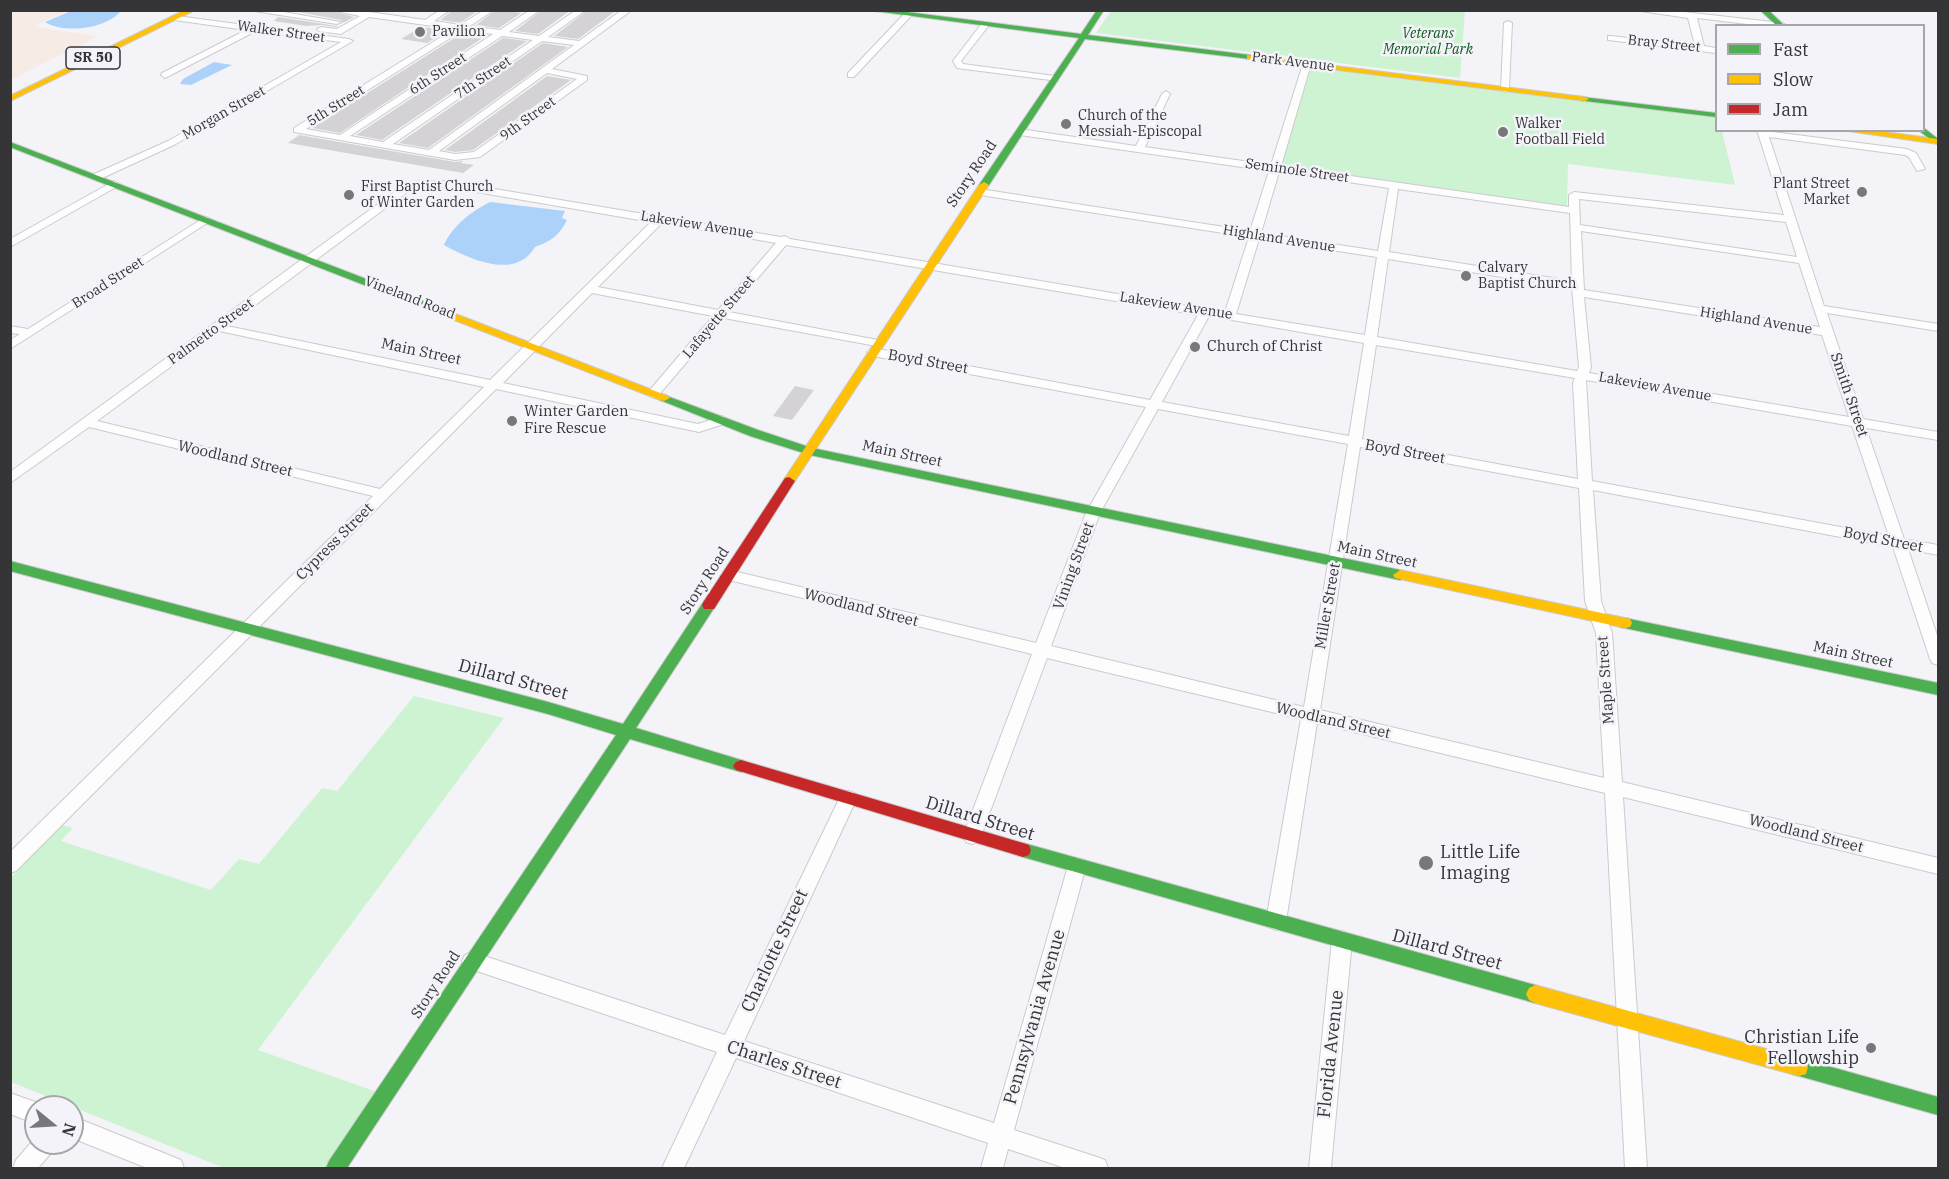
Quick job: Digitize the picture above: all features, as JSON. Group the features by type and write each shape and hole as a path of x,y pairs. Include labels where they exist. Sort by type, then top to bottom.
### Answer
{"main road":[{"name":"SR 50","path":"10,86 173,13 192,10"},
{"name":"Park Avenue","path":"870,10 1715,115"},
{"name":"Story Road","path":"336,1168 471,961 629,730 875,348 1101,10"},
{"path":"1762,10 1780,24"},
{"name":"SR 50","path":"10,99 119,45 173,13"},
{"path":"1861,132 1938,142"},
{"path":"1925,132 1938,142"},
{"name":"Vineland Road","path":"10,144 774,441 810,451"},
{"name":"Main Street","path":"810,451 1093,513 1938,689"},
{"name":"Dillard Street","path":"10,566 629,730 972,836 1938,1106"}],"street":[{"path":"252,10 352,24"},
{"path":"334,10 581,44"},
{"path":"394,18 408,10"},
{"path":"426,22 446,10"},
{"name":"5th Street","path":"430,153 297,130 490,10"},
{"name":"6th Street","path":"341,138 536,10"},
{"name":"7th Street","path":"385,145 582,10"},
{"path":"430,153 627,10"},
{"path":"1638,10 1764,24"},
{"name":"Walker Street","path":"173,13 254,28 349,41"},
{"path":"207,14 338,32 352,24 361,13"},
{"path":"851,75 908,15"},
{"path":"1692,16 1700,48"},
{"path":"1505,89 1508,23"},
{"path":"986,24 957,61 960,66 1055,79"},
{"path":"165,75 254,28"},
{"name":"Bray Street","path":"1611,38 1715,50"},
{"name":"Morgan Street","path":"96,177 171,143 349,41"},
{"path":"1230,315 1307,64"},
{"name":"9th Street","path":"430,153 456,157 477,155 584,78 545,70"},
{"path":"1139,149 1166,94"},
{"name":"Seminole Street","path":"1020,132 1574,211"},
{"path":"1762,132 1900,151 1913,155 1920,169"},
{"name":"Smith Street","path":"1762,132 1938,659"},
{"path":"1893,136 1900,151"},
{"path":"10,244 114,184"},
{"name":"Lakeview Avenue","path":"412,184 447,184 785,239 1938,436"},
{"name":"Palmetto Street","path":"10,479 412,184"},
{"name":"Miller Street","path":"1276,921 1336,563 1394,185"},
{"name":"Highland Avenue","path":"980,192 1382,255 1827,332"},
{"name":"Maple Street","path":"1636,1168 1604,633 1593,601 1579,383 1585,367 1578,289 1574,195 1791,219"},
{"name":"Broad Street","path":"10,346 205,220"},
{"name":"Cypress Street","path":"10,865 659,220"},
{"path":"1575,227 1805,261"},
{"name":"Lafayette Street","path":"653,394 785,239"},
{"name":"Boyd Street","path":"589,289 721,314 875,348 1154,404 1938,550"},
{"name":"Highland Avenue","path":"1821,309 1938,327"},
{"name":"Vining Street","path":"972,836 1093,513 1206,311"},
{"name":"Main Street","path":"218,327 699,428 722,420"},
{"path":"10,328 30,333"},
{"name":"Woodland Street","path":"87,423 383,494"},
{"name":"Woodland Street","path":"729,576 1938,866"},
{"name":"Charlotte Street","path":"673,1168 848,798"},
{"name":"Pennsylvania Avenue","path":"992,1168 1077,866"},
{"name":"Florida Avenue","path":"1320,1168 1342,940"},
{"name":"Charles Street","path":"471,961 1097,1168"},
{"path":"84,1132 173,1168"},
{"path":"24,1168 35,1155"}],"shaded area":[{"path":"11,10 68,11 36,27 98,36 11,80"}],"green space":[{"name":"Veterans Memorial Park","path":"1111,11 1465,11 1460,78 1096,33"},
{"path":"1311,67 1715,117 1715,132 1722,132 1735,185 1568,164 1567,207 1281,166"},
{"path":"414,696 504,718 258,1050 377,1092 327,1168 224,1168 84,1111 84,1095 43,1095 11,1082 10,878 63,825 73,828 61,841 211,890 239,859 259,864 322,788 337,791"}],"water":[{"path":"71,11 120,12 113,18 95,26 73,29 53,26 45,22"},
{"path":"214,62 232,65 191,85 180,84 183,79"},
{"path":"490,202 565,211 562,218 567,220 554,237 535,247 527,257 517,263 505,265 480,261 444,245 463,220"}],"building":[{"path":"288,10 328,10 354,17 343,23 341,20"},
{"path":"453,10 479,10 460,23 440,20"},
{"path":"496,10 521,13 499,28 476,25"},
{"path":"542,10 571,10 538,34 515,31"},
{"path":"588,10 617,10 578,39 554,36"},
{"path":"278,17 338,26 306,26 274,21"},
{"path":"421,27 448,30 427,43 401,39"},
{"path":"464,32 487,35 340,133 312,128"},
{"path":"503,38 527,41 382,140 356,135"},
{"path":"543,43 568,47 428,148 399,143"},
{"path":"547,76 571,80 473,150 455,152 445,150"},
{"path":"299,135 455,162 463,161 461,163 474,165 463,173 288,143"},
{"path":"795,386 814,390 792,420 773,416"}],"traffic: fast":[{"path":"870,10 1250,57"},
{"path":"984,185 1101,10"},
{"path":"1763,10 1780,24"},
{"path":"1585,99 1715,115"},
{"path":"1924,132 1938,143"},
{"path":"10,144 435,309"},
{"path":"664,398 754,433 810,451 1400,575"},
{"path":"10,566 548,708 741,766"},
{"path":"336,1168 709,605"},
{"path":"1625,623 1938,689"},
{"path":"1023,850 1535,994"},
{"path":"1799,1067 1938,1106"}],"traffic: slow":[{"path":"10,99 192,10"},
{"path":"1250,57 1585,99"},
{"path":"1860,132 1938,142"},
{"path":"789,481 984,185"},
{"path":"435,309 664,398"},
{"path":"1400,575 1625,623"},
{"path":"1535,994 1799,1067"}],"traffic: jam":[{"path":"709,605 789,481"},
{"path":"741,766 1023,850"}],"place":[{"name":"Pavilion","path":"420,32"},
{"name":"Church of the Messiah-Episcopal","path":"1066,124"},
{"name":"Walker Football Field","path":"1503,132"},
{"name":"Plant Street Market","path":"1862,192"},
{"name":"First Baptist Church of Winter Garden","path":"349,195"},
{"name":"Calvary Baptist Church","path":"1466,276"},
{"name":"Church of Christ","path":"1195,347"},
{"name":"Winter Garden Fire Rescue","path":"512,421"},
{"name":"Little Life Imaging","path":"1426,863"},
{"name":"Christian Life Fellowship","path":"1871,1048"}]}
